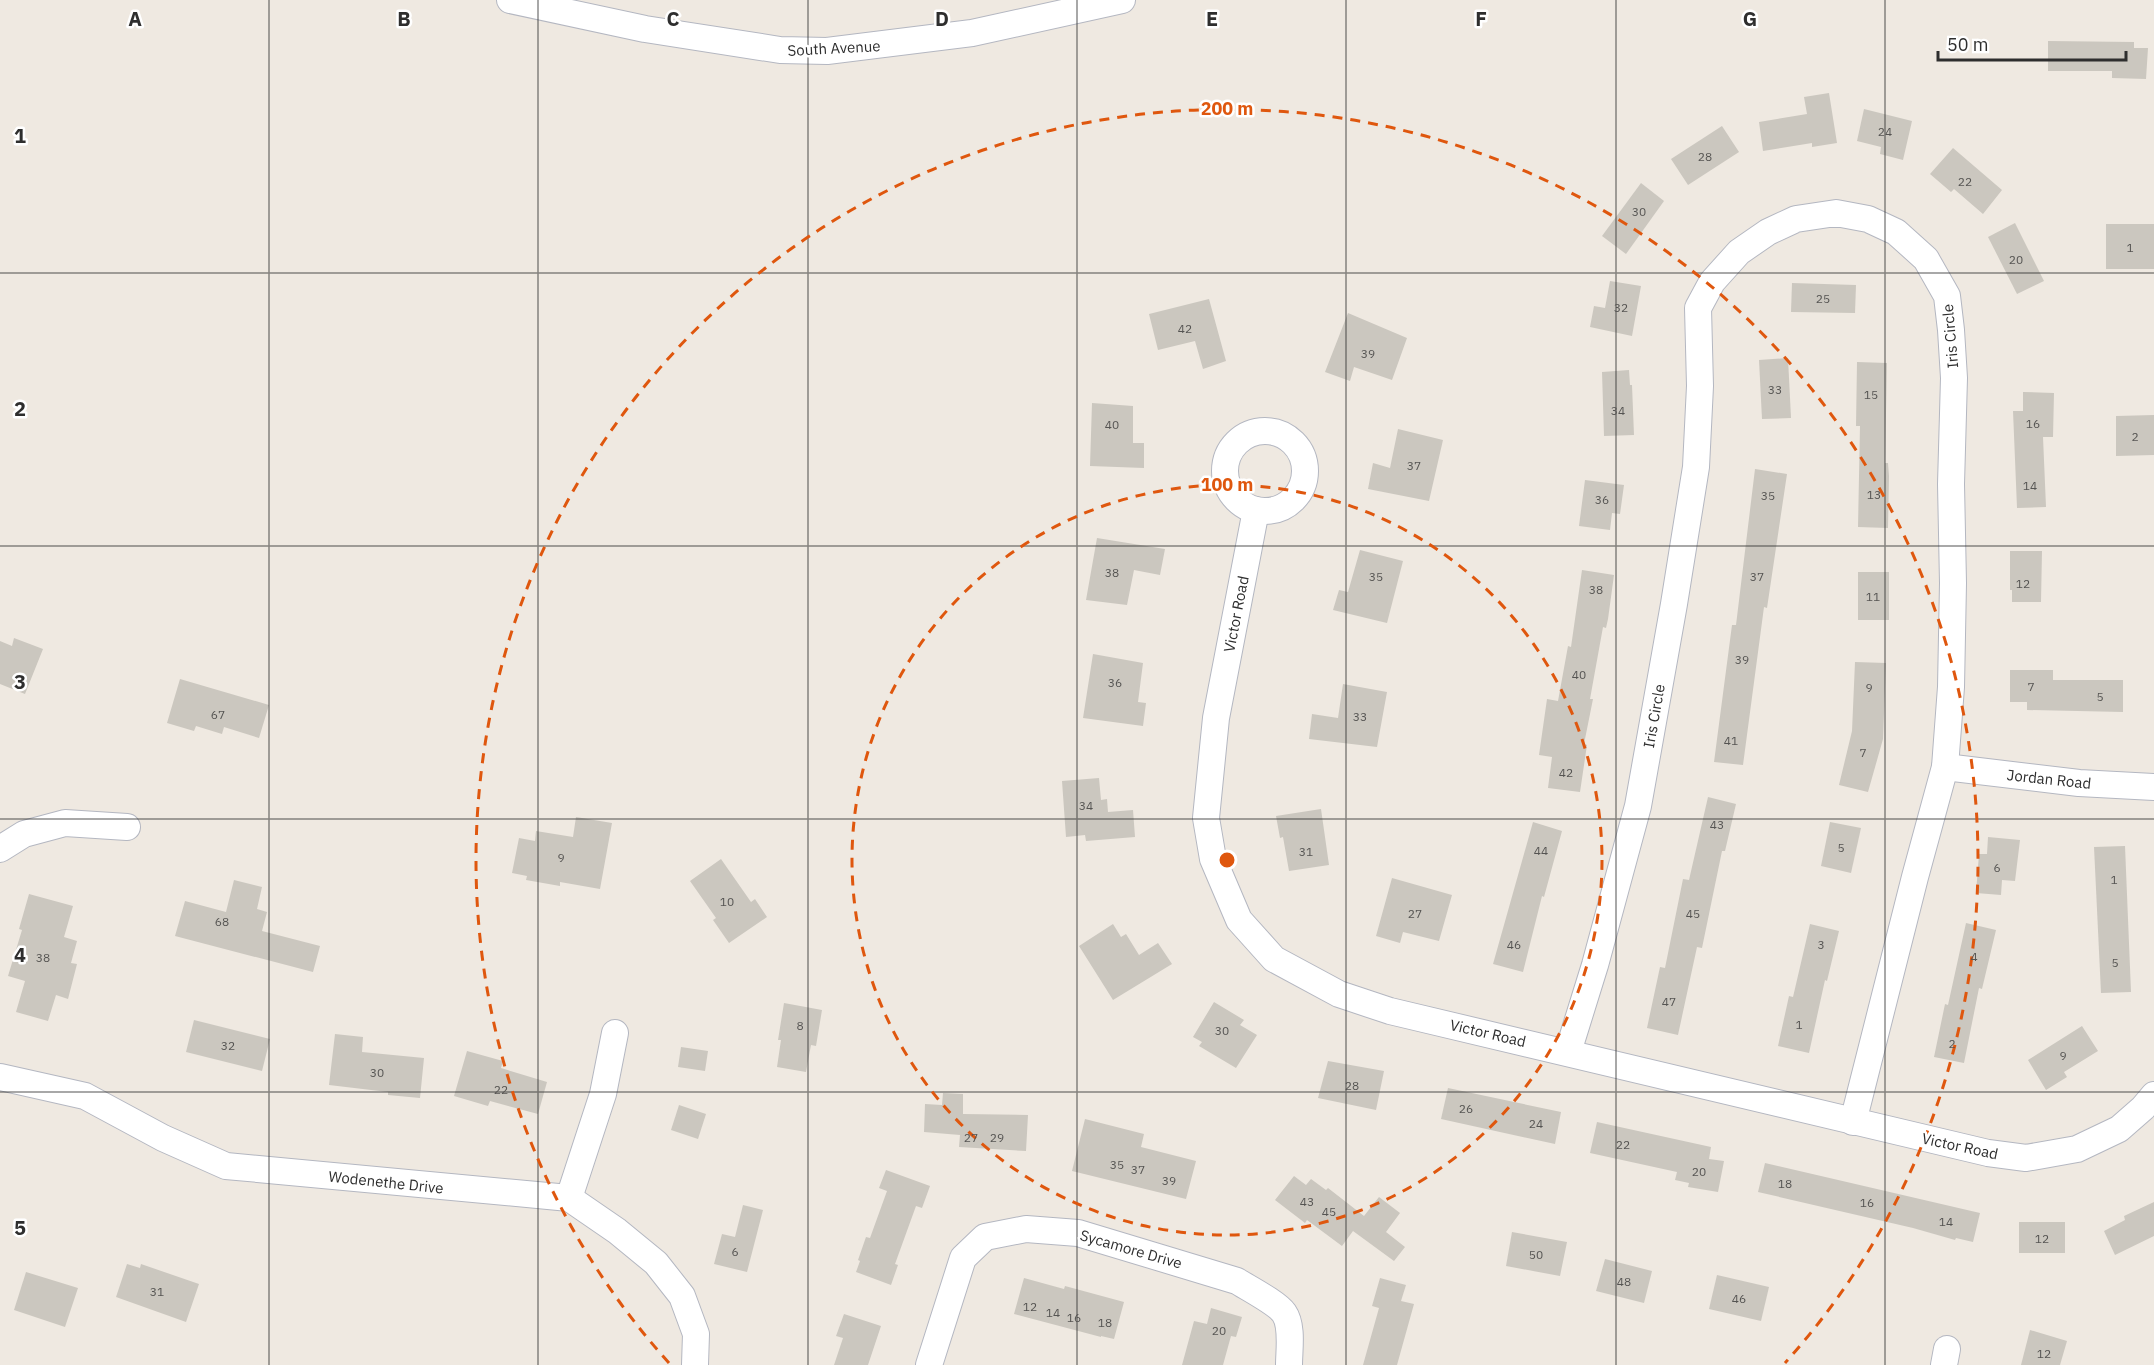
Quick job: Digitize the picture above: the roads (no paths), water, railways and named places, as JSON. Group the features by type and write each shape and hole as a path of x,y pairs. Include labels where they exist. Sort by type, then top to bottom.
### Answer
{"street":[{"name":"South Avenue","path":"510,0 645,29 780,50 827,51 972,33 1122,0"},
{"name":"Iris Circle","path":"1568,1052 1595,965 1638,806 1672,615 1696,467 1700,386 1698,308 1712,282 1739,252 1768,231 1796,219 1836,213 1868,219 1896,232 1926,259 1947,296 1954,378 1951,484 1953,584 1951,687 1945,768 1853,1122"},
{"name":"Victor Road","path":"1256,510 1216,718 1206,818 1213,859 1239,920 1274,959 1339,994 1390,1011 1988,1153 2026,1158 2077,1149 2119,1129 2154,1095"},
{"name":"Jordan Road","path":"1945,768 2079,783 2154,787"},
{"path":"0,849 24,834 65,823 127,827"},
{"path":"569,1198 603,1094 615,1033"},
{"name":"Wodenethe Drive","path":"0,1077 85,1096 163,1138 226,1166 569,1198 617,1231 656,1263 682,1296 696,1334 695,1365"},
{"name":"Sycamore Drive","path":"930,1365 963,1258 985,1237 1026,1229 1078,1233 1237,1281 1258,1293 1284,1313 1289,1328 1289,1365"}]}
